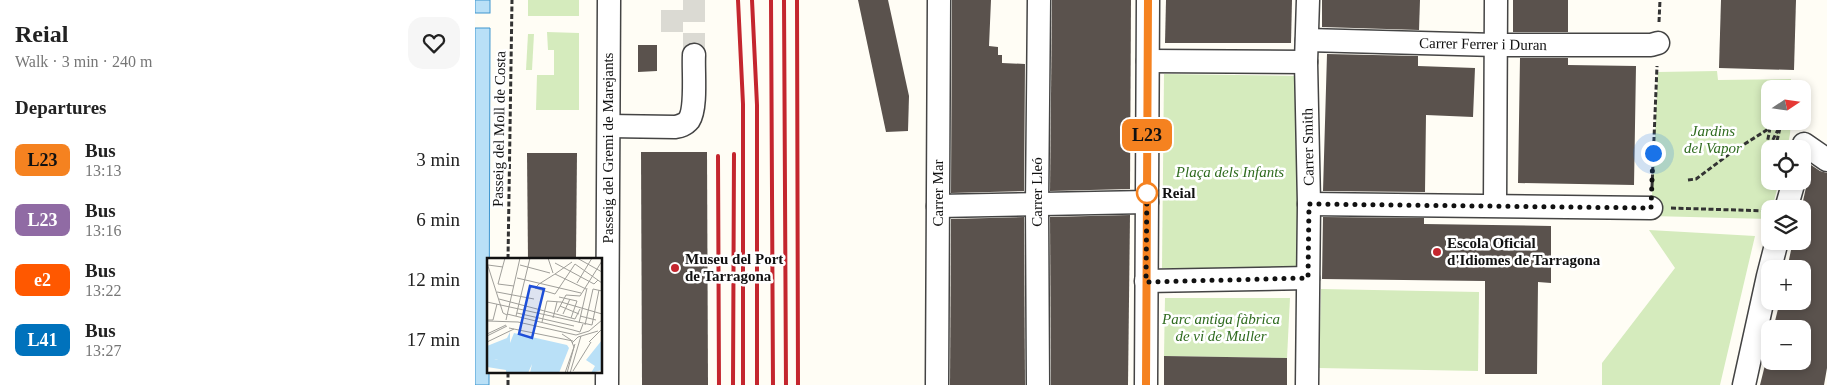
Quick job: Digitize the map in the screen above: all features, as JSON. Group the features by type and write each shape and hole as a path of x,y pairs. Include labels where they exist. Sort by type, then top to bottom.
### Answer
{"street":[{"name":"Passeig del Gremi de Marejants","path":"607,385 609,0"},
{"name":"Carrer Mar","path":"937,385 939,0"},
{"name":"Carrer Lleó","path":"1038,385 1039,0"},
{"path":"1146,385 1148,0"},
{"name":"Carrer Smith","path":"1307,385 1309,204 1306,62 1308,0"},
{"path":"1495,205 1496,0"},
{"name":"Carrer Ferrer i Duran","path":"1307,40 1496,45 1651,45 1658,43"},
{"path":"609,126 675,127 686,123 690,119 693,107 693,55"},
{"path":"1148,61 1306,62"},
{"path":"1811,148 1827,160"},
{"path":"938,206 1147,202"},
{"path":"1309,204 1651,208"},
{"path":"1744,385 1767,276 1774,250"},
{"path":"1146,282 1308,278"}],"path":[{"name":"Passeig del Moll de Costa","path":"508,258 512,0"},
{"path":"1660,0 1651,208 1761,211"},
{"path":"1773,140 1781,124 1777,140"},
{"path":"1688,180 1696,178 1770,128 1768,140"},
{"path":"507,385 508,372"}],"green space":[{"path":"528,0 579,0 579,16 528,16"},
{"path":"547,32 579,33 579,110 536,110 537,75 554,75 554,50 548,50"},
{"path":"528,34 534,34 532,70 526,70"},
{"name":"Jardins del Vapor","path":"1717,71 1718,80 1791,79 1761,80 1761,130 1790,130 1789,140 1761,140 1761,190 1777,190 1774,200 1761,200 1761,219 1651,216 1658,72"},
{"name":"Plaça dels Infants","path":"1164,74 1299,76 1297,269 1162,268"},
{"path":"1649,230 1755,236 1720,385 1602,385 1602,363 1675,268"},
{"path":"1321,289 1479,292 1478,371 1319,368"},
{"name":"Parc antiga fàbrica de vi de Muller","path":"1165,298 1290,298 1287,358 1164,356"}],"water":[{"path":"475,0 490,0 490,13 475,13"},
{"path":"475,28 490,28 489,258 487,258 487,372 489,372 489,385 475,385"}],"building":[{"path":"858,0 888,0 909,96 908,131 886,132"},
{"path":"952,0 991,0 989,46 998,47 998,55 1002,55 1002,63 1025,64 1024,191 951,193"},
{"path":"1052,0 1131,0 1130,189 1050,191"},
{"path":"1166,0 1292,0 1291,43 1165,43"},
{"path":"1322,0 1420,0 1419,30 1322,27"},
{"path":"1513,0 1568,0 1568,32 1513,32"},
{"path":"1721,0 1796,0 1794,70 1719,68"},
{"path":"638,45 657,45 657,71 638,72"},
{"path":"1327,54 1418,56 1418,66 1475,68 1473,117 1426,115 1425,192 1323,191"},
{"path":"1520,58 1568,58 1568,65 1636,66 1634,185 1518,183"},
{"name":"Museu del Port de Tarragona","path":"641,152 707,152 708,385 642,385"},
{"path":"527,153 577,153 576,258 528,258"},
{"path":"1811,165 1827,173 1827,368 1824,385 1760,385 1764,370 1811,370 1811,320 1775,320 1778,310 1811,310 1811,260 1789,260 1791,250 1811,250 1811,200 1803,200 1805,190 1811,190"},
{"path":"1130,215 1128,385 1051,385 1050,217"},
{"path":"1024,217 1025,385 950,385 951,219"},
{"name":"Escola Oficial d'Idiomes de Tarragona","path":"1323,217 1424,218 1424,224 1551,226 1551,283 1538,282 1537,374 1485,374 1485,281 1322,279"},
{"path":"1164,356 1287,358 1287,385 1164,385"}],"tunnel":[{"path":"694,0 694,55"},
{"path":"661,21 694,21"}],"railway":[{"path":"738,0 743,104 743,385"},
{"path":"752,0 757,105 757,385"},
{"path":"771,0 773,385"},
{"path":"784,0 786,385"},
{"path":"797,0 798,385"},
{"path":"733,385 734,154"},
{"path":"718,156 719,385"}],"bus line":[{"name":"L23","path":"1146,385 1148,0"}],"place":[{"name":"Reial","path":"1147,193"},
{"name":"Escola Oficial d'Idiomes de Tarragona","path":"1437,252"},
{"name":"Museu del Port de Tarragona","path":"675,268"}],"route":[{"path":"1147,193 1147,185 1146,282 1308,278 1309,204 1651,208 1653,153"}]}
